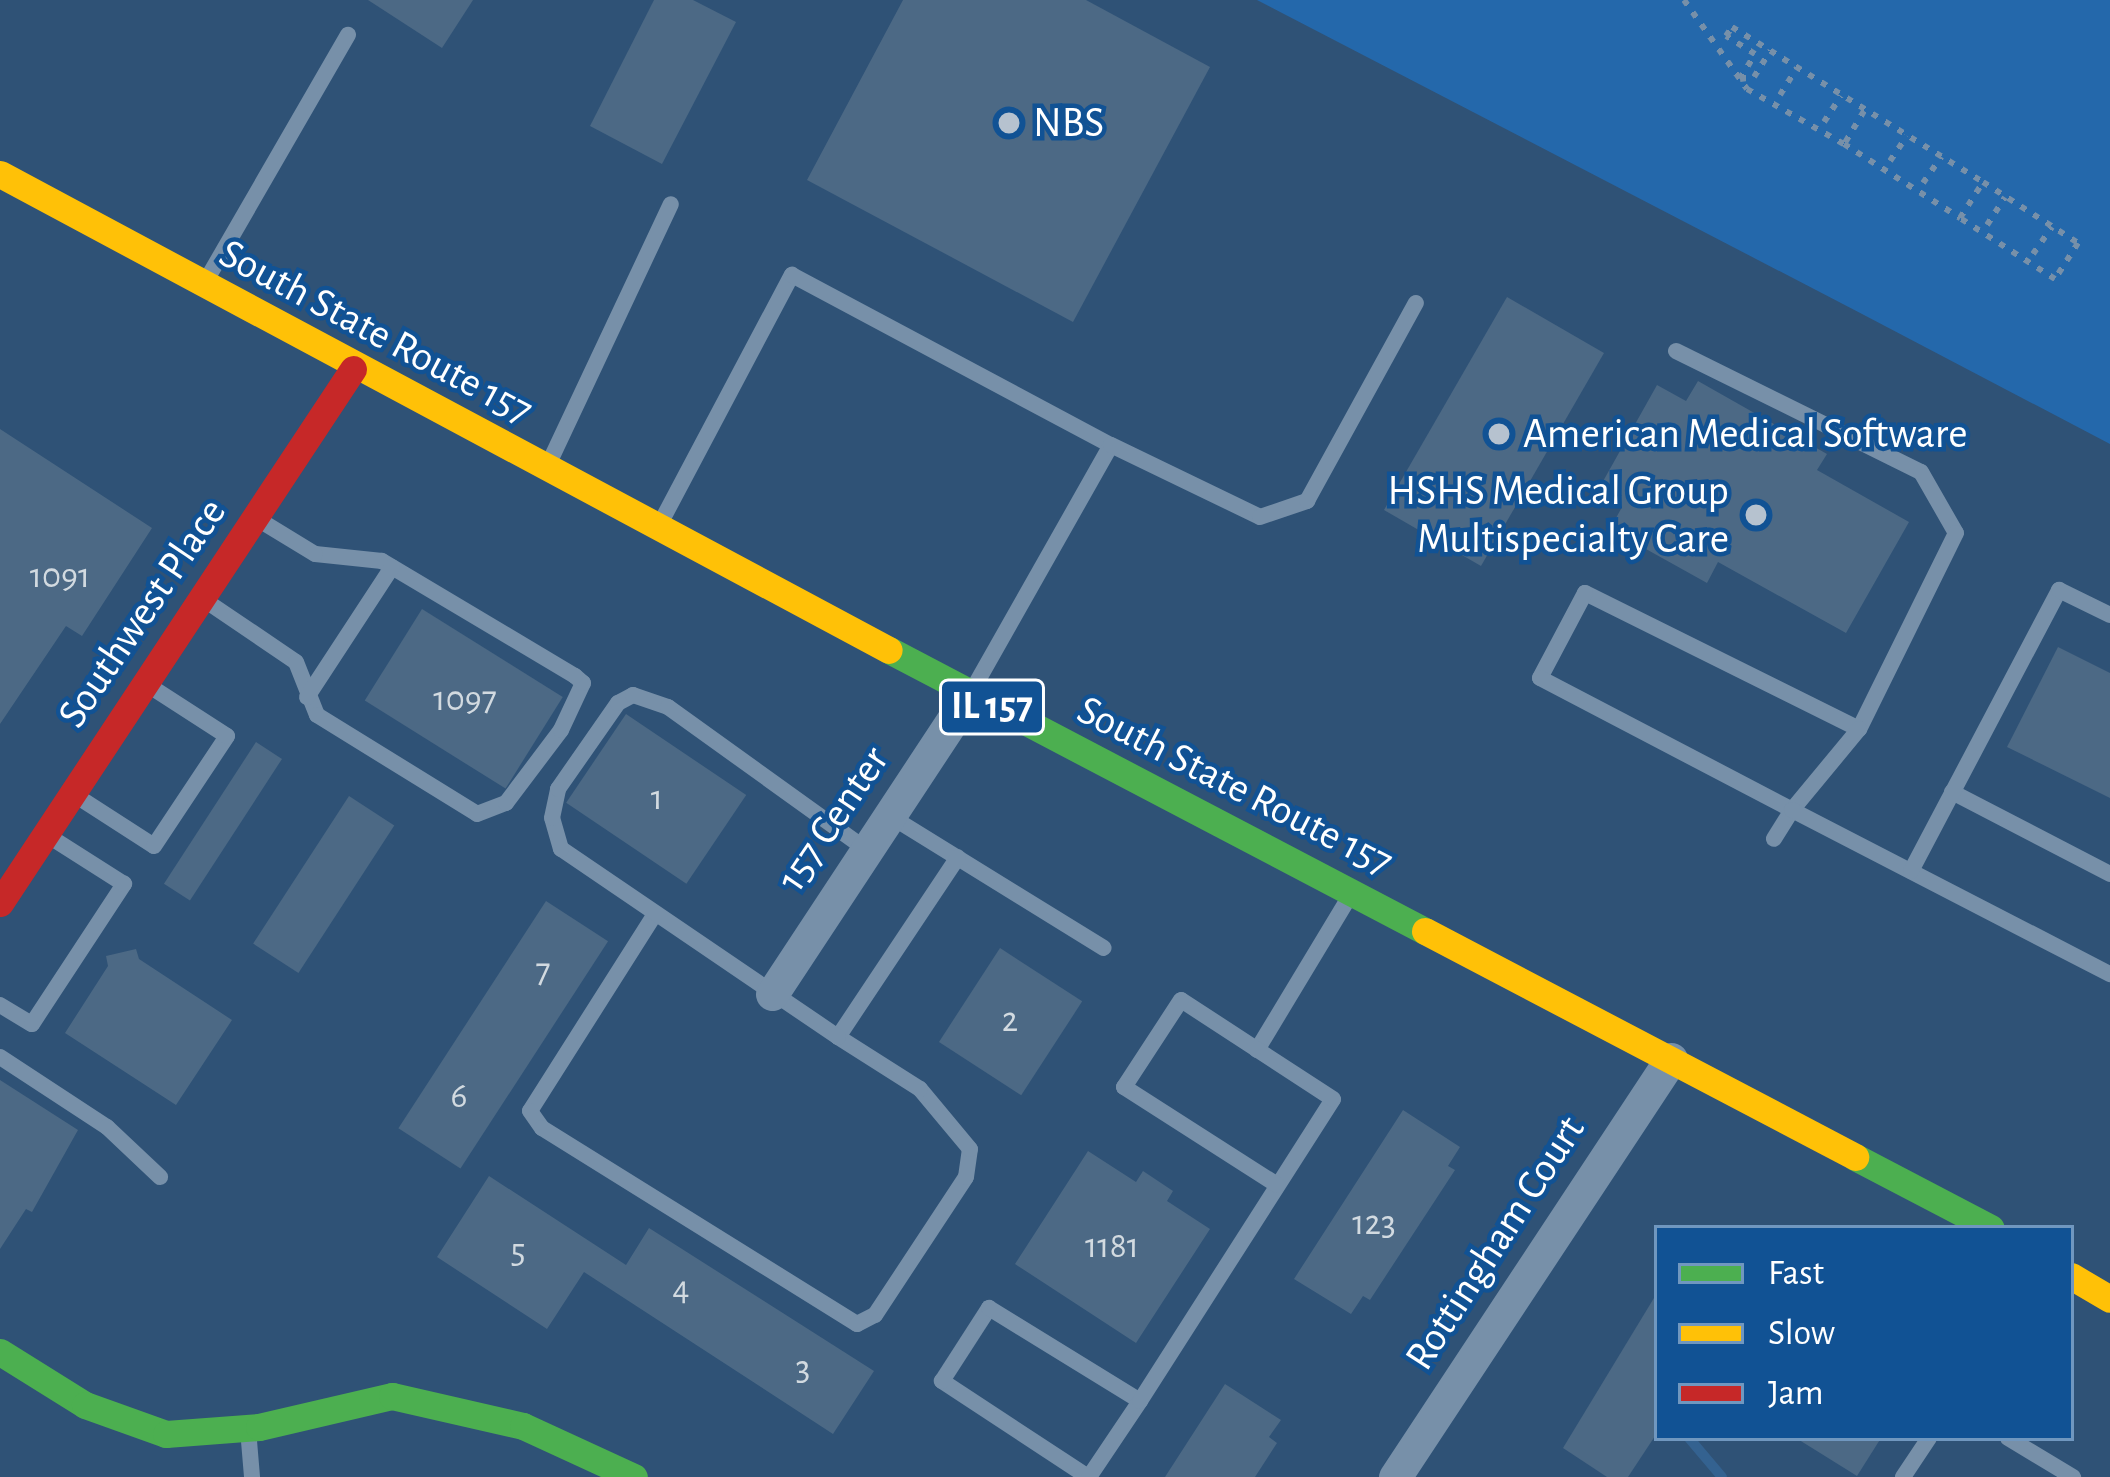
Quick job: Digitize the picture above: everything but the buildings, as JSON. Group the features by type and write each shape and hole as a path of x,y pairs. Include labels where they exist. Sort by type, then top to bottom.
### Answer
{"main road":[{"name":"South State Route 157","path":"0,174 353,370 1985,1225"},
{"name":"Southwest Place","path":"1,898 353,370"},
{"path":"2074,1278 2110,1299"},
{"path":"0,1352 86,1405 166,1434 248,1428 392,1396 524,1426 634,1477"}],"street":[{"name":"157 Center","path":"772,994 969,695"},
{"name":"Rottingham Court","path":"1395,1477 1671,1059"}],"lane":[{"path":"202,287 348,35"},
{"path":"545,471 671,204"},
{"path":"657,530 792,275 1112,445 1260,517 1306,501 1416,302"},
{"path":"1676,351 1921,472 1956,533 1859,729 1774,838"},
{"path":"969,695 1112,445"},
{"path":"202,598 296,662 317,715 477,814 506,803 562,730 583,682 392,567 315,554 255,517"},
{"path":"307,697 392,567"},
{"path":"1911,871 2059,590 2110,615"},
{"path":"1859,729 1585,592 1540,678 2110,974"},
{"path":"73,793 154,846 227,736 146,683"},
{"path":"655,914 530,1111 542,1128 857,1324 875,1315 965,1177 970,1149 920,1089 561,849 551,818 558,789 618,703 633,695 668,707 867,850"},
{"path":"1952,791 2110,874"},
{"path":"890,816 1104,948"},
{"path":"0,1005 32,1024 124,884 45,834"},
{"path":"838,1037 958,857"},
{"path":"1257,1050 1352,893"},
{"path":"1139,1401 989,1308 942,1381 1089,1477 1139,1401 1333,1099 1181,1000 1124,1087 1277,1185"},
{"path":"0,1058 106,1127 160,1177"},
{"path":"248,1428 252,1477"},
{"path":"1903,1477 1926,1441"},
{"path":"2013,1441 2073,1477"}],"path":[{"path":"1684,0 1740,79 2055,279 2078,243 1732,27 1726,36 1755,54 1740,79"},
{"path":"1740,79 1754,77 1770,51"},
{"path":"1780,95 1797,68"},
{"path":"1824,122 1841,96"},
{"path":"1844,144 1864,110"},
{"path":"1890,161 1907,136"},
{"path":"1922,183 1941,157"},
{"path":"1960,218 1983,182"},
{"path":"1987,225 2005,197"},
{"path":"2032,254 2052,226"}],"shaded area":[{"path":"1257,0 2110,0 2110,444 1864,315"}],"waterway":[{"path":"1692,1441 1722,1477"}],"traffic: fast":[{"path":"889,650 1425,931"},
{"path":"1855,1157 1985,1225"},
{"path":"0,1352 85,1405 166,1434 259,1427 392,1396 523,1426 634,1477"}],"traffic: slow":[{"path":"0,174 889,650"},
{"path":"1425,931 1855,1157"},
{"path":"2074,1278 2110,1299"}],"traffic: jam":[{"path":"0,903 353,369"}],"place":[{"name":"NBS","path":"1009,123"},
{"name":"American Medical Software","path":"1499,434"},
{"name":"HSHS Medical Group Multispecialty Care","path":"1756,515"}]}
